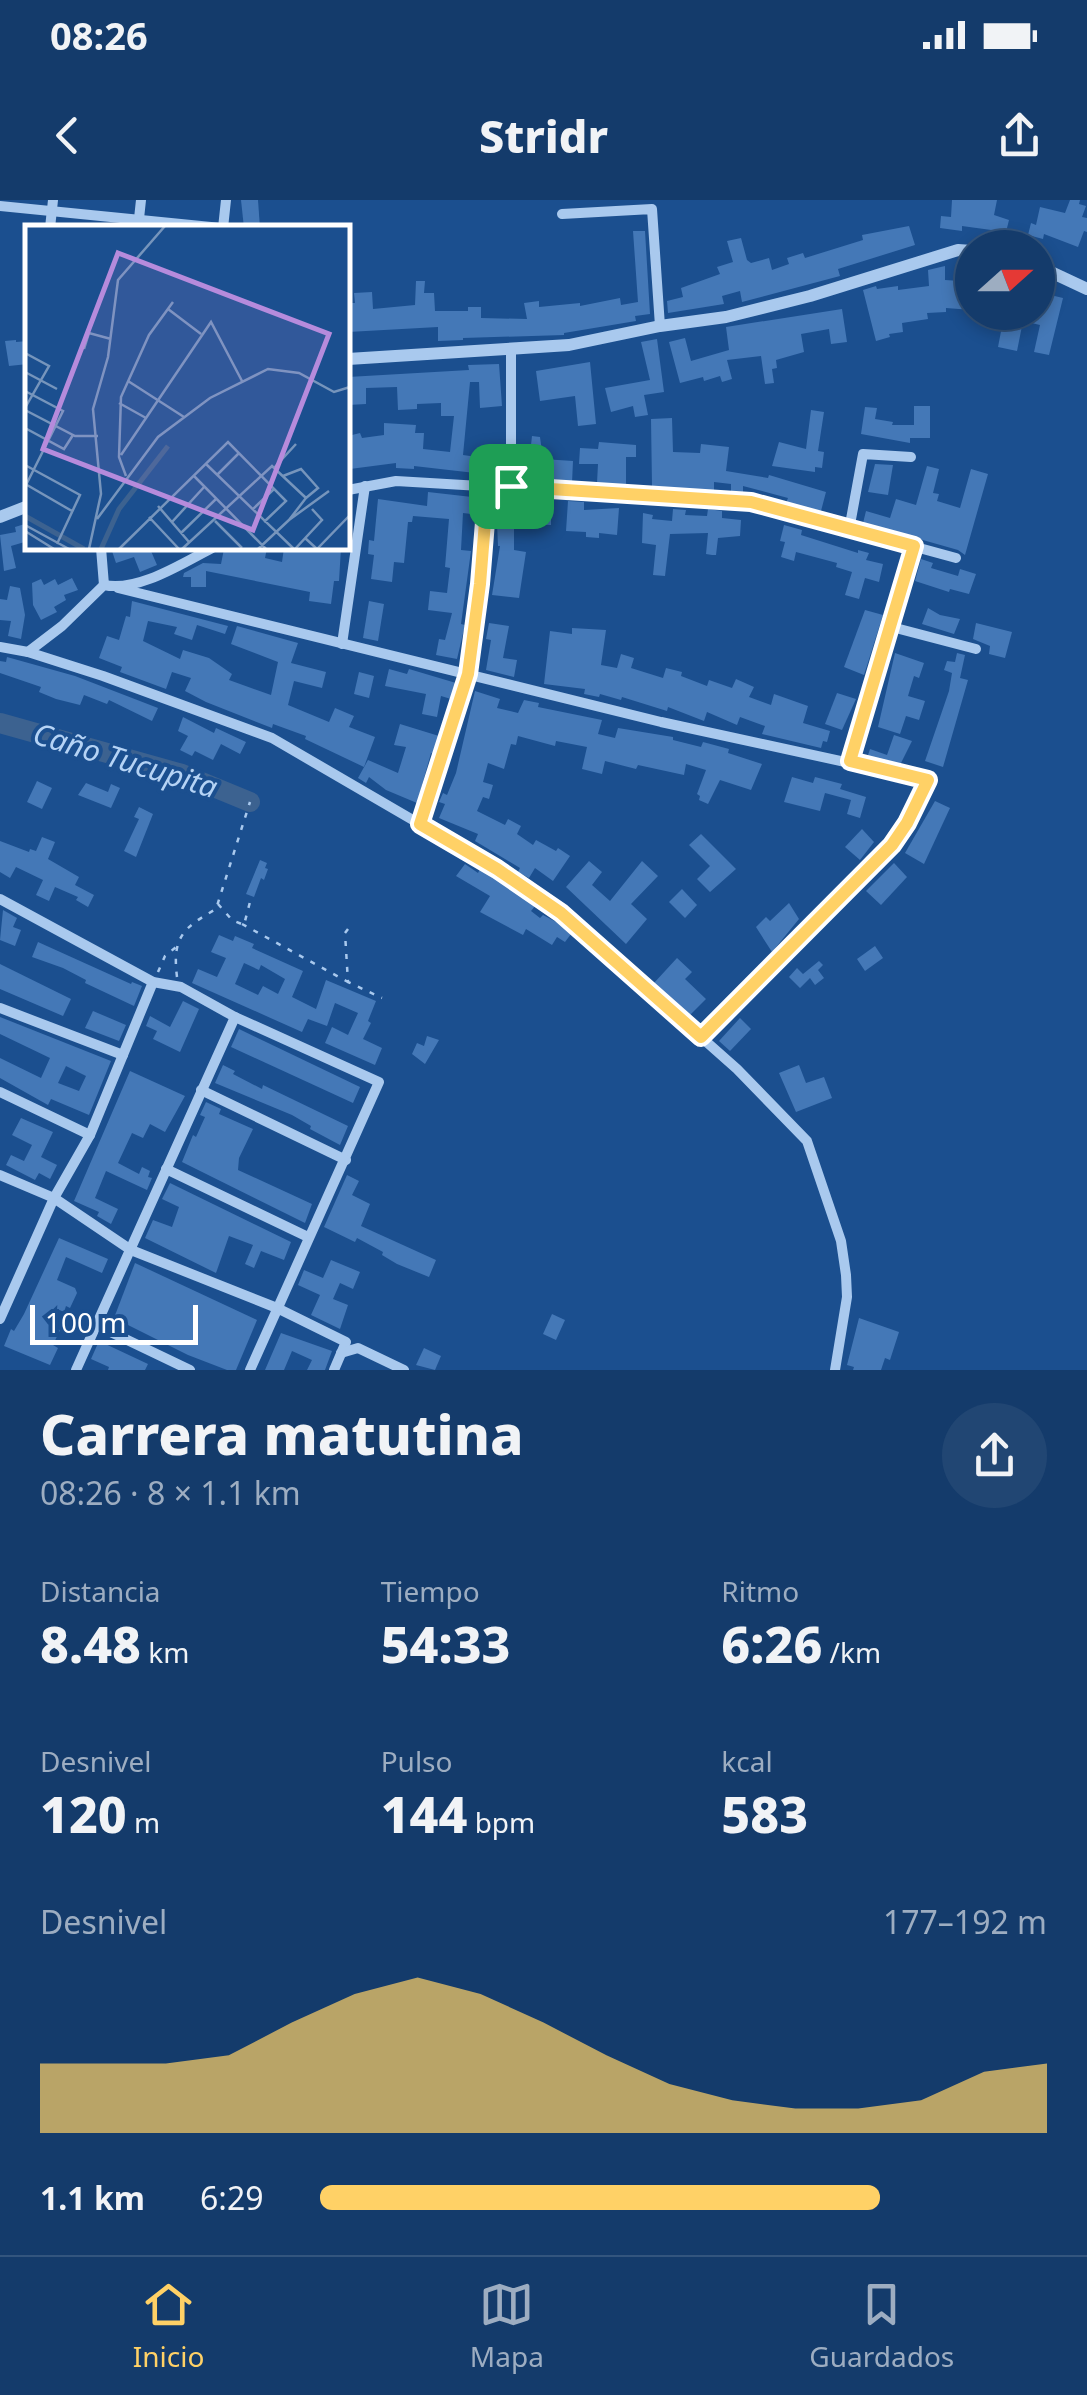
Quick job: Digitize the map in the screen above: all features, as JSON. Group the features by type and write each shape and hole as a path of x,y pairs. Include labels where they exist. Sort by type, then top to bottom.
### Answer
{"street":[{"path":"138,223 141,200"},
{"path":"222,225 226,200"},
{"path":"0,206 52,205 138,223 172,225"},
{"path":"562,214 652,209 660,326"},
{"path":"350,358 569,345 743,313 955,251"},
{"path":"1055,274 1087,289"},
{"path":"511,348 511,486"},
{"path":"848,530 863,454 911,457"},
{"path":"350,490 396,481 751,502 956,558"},
{"path":"420,824 468,674 488,485"},
{"path":"342,644 365,486"},
{"path":"0,518 25,507"},
{"path":"850,761 914,546"},
{"path":"101,550 104,585"},
{"path":"118,588 208,550"},
{"path":"104,585 661,722 928,780 892,845 701,1037"},
{"path":"28,652 104,585"},
{"path":"888,626 976,649"},
{"path":"0,647 103,676 272,738 497,869 561,913 701,1037 808,1141 841,1241 846,1275 847,1297 835,1370"},
{"path":"0,899 154,982 181,988 234,1018 379,1082 250,1370"},
{"path":"0,1319 54,1198 90,1135 154,982"},
{"path":"0,1008 124,1055"},
{"path":"76,1370 234,1018"},
{"path":"200,1090 346,1160"},
{"path":"0,1092 90,1135"},
{"path":"166,1169 308,1237"},
{"path":"0,1175 54,1198 131,1250 277,1308 346,1342 334,1370"},
{"path":"96,1324 190,1370"},
{"path":"341,1354 358,1348 404,1370"}],"path":[{"path":"181,988 175,974 176,947 186,926 216,909 250,802"},
{"path":"242,924 251,898"},
{"path":"218,903 232,920 382,998"},
{"path":"348,929 348,982"},
{"path":"154,982 165,956 176,947"}],"building":[{"path":"241,200 258,200 260,225 244,225"},
{"path":"952,200 997,200 994,215 1009,220 1006,230 940,228 941,216 951,217"},
{"path":"1070,200 1080,200 1079,204 1086,206 1082,217 1087,218 1087,232 1084,231 1078,247 1055,238 1055,230 1029,230 1031,223 1036,225 1040,207 1065,213"},
{"path":"909,226 915,245 838,269 840,276 742,302 740,291 722,296 724,304 668,313 667,301 683,297 681,288 720,274 717,267 733,262 727,241 741,238 747,260 751,263 769,258 772,270 789,264 787,258 803,253 805,258 863,240 862,235"},
{"path":"633,231 645,231 650,314 635,316 636,321 564,335 438,341 438,327 350,332 354,293 372,292 373,309 415,305 416,281 425,281 424,293 434,293 435,311 481,307 481,318 527,319 524,303 539,301 539,307 580,306 620,298 621,305 638,302"},
{"path":"945,266 945,280 955,281 955,309 927,313 928,319 902,323 903,332 876,341 863,290 876,286 898,286 898,290 929,286 928,270"},
{"path":"1055,296 1063,298 1049,355 1034,352 1039,330 1055,330"},
{"path":"842,309 847,342 831,344 829,329 801,334 804,352 776,360 777,368 772,369 774,383 765,384 761,356 727,360 732,379 722,382 720,376 704,381 703,377 680,383 669,342 685,338 691,361 729,350 726,327"},
{"path":"1001,330 1021,330 1017,351 998,347"},
{"path":"657,339 664,392 644,395 648,415 635,417 633,406 611,412 605,388 650,380 641,342"},
{"path":"5,341 25,341 25,364 9,366"},
{"path":"590,362 596,424 578,426 575,396 540,401 536,371"},
{"path":"499,364 502,406 480,408 479,382 470,382 463,455 477,457 475,473 414,466 396,468 396,463 350,469 350,436 384,435 384,423 416,425 415,433 424,433 423,449 450,452 454,416 441,416 441,403 398,410 397,387 366,388 366,404 350,405 350,377 469,370 468,365"},
{"path":"914,406 930,406 930,438 910,438 910,443 861,434 865,407 877,408 875,419 893,422 892,425 914,425"},
{"path":"811,410 824,412 818,451 824,452 822,468 815,467 815,472 772,466 779,442 806,449"},
{"path":"672,418 673,452 700,453 701,444 729,447 726,471 768,478 769,475 826,492 821,511 786,503 788,498 743,486 743,492 731,491 731,484 714,482 714,491 652,486 651,419"},
{"path":"532,436 540,437 543,459 573,461 572,483 527,480"},
{"path":"599,442 636,445 636,457 626,457 626,486 597,483 598,464 579,464 580,448 598,449"},
{"path":"875,464 893,465 888,495 868,492"},
{"path":"927,466 939,469 933,493 939,494 937,501 960,508 971,469 988,474 965,555 863,523 866,511 890,518 896,499 916,505"},
{"path":"428,492 472,497 471,514 463,513 461,550 471,551 461,624 465,625 457,659 436,655 439,639 445,640 452,613 428,610 430,591 447,593 449,519 413,516 412,522 408,522 404,563 394,562 392,582 371,579 374,555 368,554 369,540 374,541 378,499 427,506"},
{"path":"496,498 533,499 533,504 551,504 551,525 514,524 514,550 526,552 519,598 492,595 500,546"},
{"path":"568,501 584,502 584,510 619,508 617,535 599,533 599,538 586,537 586,532 566,531"},
{"path":"673,509 686,510 685,515 707,516 708,509 722,511 722,518 741,520 740,536 718,538 716,555 712,555 706,554 708,533 670,534 665,576 653,575 656,545 642,543 643,513 653,515 652,519 672,521"},
{"path":"25,524 25,542 11,546 16,568 4,571 0,535 16,532 15,527"},
{"path":"784,525 802,530 801,535 869,553 866,560 883,564 879,582 865,578 859,599 845,595 852,572 836,567 837,563 796,552 794,561 781,557"},
{"path":"112,550 153,550 157,565 140,572 134,557 116,563"},
{"path":"224,550 267,550 265,558 282,562 284,550 341,550 339,581 334,581 331,604 309,601 310,592 206,571 206,587 191,587 191,577 183,577 203,563 221,564"},
{"path":"921,559 933,563 931,568 958,576 960,569 976,574 969,594 915,581"},
{"path":"72,578 78,590 64,595 66,600 54,607 57,612 41,620 33,605 32,583 41,579 44,585 55,579 58,585"},
{"path":"10,586 20,588 25,615 21,639 8,636 11,621 0,620 0,599 7,600"},
{"path":"132,601 228,626 225,634 197,625 192,640 174,634 177,627 148,621 143,641 180,659 183,650 209,658 232,674 229,680 271,695 278,662 231,644 237,626 298,643 291,663 326,672 322,688 294,681 288,705 329,722 335,708 354,716 349,727 375,737 364,767 305,739 306,736 273,724 272,728 206,702 185,691 191,678 172,672 166,689 120,672 122,667 99,658 107,636 119,640 126,616 130,617"},
{"path":"369,601 384,604 378,641 363,638"},
{"path":"928,608 960,619 954,634 922,624"},
{"path":"865,610 883,615 864,675 844,667"},
{"path":"489,623 509,626 503,658 517,660 514,677 486,670 491,640 486,639"},
{"path":"976,623 1012,632 1005,658 989,654 990,646 973,639"},
{"path":"572,628 606,630 601,665 617,668 621,654 634,658 631,668 663,678 666,668 707,686 709,680 732,688 736,679 754,687 749,697 771,705 774,694 808,706 803,723 830,731 827,742 823,741 821,748 762,734 765,726 740,717 737,725 707,712 704,721 668,707 667,711 622,697 599,697 584,694 585,689 544,684 550,631 572,634"},
{"path":"895,653 924,663 919,678 914,676 908,696 925,701 919,720 906,716 900,734 878,727"},
{"path":"957,653 965,655 960,678 968,680 943,767 925,761 949,691 952,673 944,670 947,661 955,662"},
{"path":"7,657 75,676 158,708 152,721 109,700 107,704 84,695 80,705 56,699 39,692 41,687 0,673 0,661 6,662"},
{"path":"389,669 407,674 409,669 456,683 451,699 441,696 437,717 422,714 426,694 385,686"},
{"path":"359,672 374,676 369,698 354,694"},
{"path":"475,691 500,699 497,708 518,713 524,700 539,703 538,707 602,720 598,734 615,738 618,728 673,737 701,747 703,742 762,764 751,790 720,780 708,804 699,800 697,794 706,770 686,764 684,775 605,761 602,774 582,769 587,747 556,741 555,746 518,736 516,745 511,744 504,769 488,763 483,782 493,785 489,799 483,797 477,811 505,825 508,819 521,826 517,834 533,845 536,840 570,856 553,881 535,868 529,878 518,872 520,868 475,841 478,834 439,818 445,804 439,802 443,793 447,795 456,773"},
{"path":"837,693 856,699 842,730 825,724"},
{"path":"183,717 214,733 216,728 246,742 240,754 221,744 213,760 195,751 192,756 180,750 188,736 178,731"},
{"path":"400,724 439,736 417,803 386,790 369,777 366,783 358,778 368,760 398,773 406,747 394,745"},
{"path":"894,735 912,741 900,765 867,758 870,749 887,755"},
{"path":"792,777 813,783 815,777 842,784 840,789 866,797 860,818 847,814 851,800 825,793 820,811 784,802"},
{"path":"37,781 52,788 42,809 27,802"},
{"path":"86,783 108,792 111,784 120,788 111,808 78,795"},
{"path":"935,801 950,808 924,864 905,853"},
{"path":"139,807 153,814 136,857 124,851 139,819 134,817"},
{"path":"862,829 874,842 860,860 845,847"},
{"path":"701,834 736,869 710,892 697,879 710,866 689,845"},
{"path":"42,837 55,842 48,859 79,877 75,885 94,895 88,907 76,900 78,897 55,887 49,901 36,895 43,880 16,867 10,878 0,872 0,841 29,852 36,851"},
{"path":"260,860 267,863 268,869 254,897 246,894"},
{"path":"589,861 602,872 592,885 610,901 642,861 658,876 631,904 647,919 626,944 566,887"},
{"path":"894,863 907,877 881,905 866,891"},
{"path":"465,864 492,876 535,906 531,911 540,918 543,915 571,934 565,942 557,937 552,945 526,929 523,935 480,912 490,896 456,876"},
{"path":"682,889 697,905 685,918 669,902"},
{"path":"789,903 799,919 772,952 756,927 766,917 770,921"},
{"path":"3,910 17,918 13,927 21,930 15,946 0,940"},
{"path":"219,935 233,941 235,936 254,944 252,948 303,971 292,997 316,1009 326,980 376,1001 363,1039 382,1048 375,1065 325,1043 332,1027 348,1035 358,1013 335,1003 327,1026 308,1019 302,1032 192,983 198,969 217,977 226,958 211,952","holes":["244,963 259,970 261,965 285,979 278,994 263,986 258,995 235,984"]},
{"path":"38,942 142,986 134,1006 63,968 32,957"},
{"path":"875,946 883,958 865,971 857,959"},
{"path":"677,958 692,972 685,979 706,999 690,1015 654,983"},
{"path":"819,961 823,965 818,970 824,978 815,985 810,978 800,988 789,977 797,968 803,974"},
{"path":"0,964 71,999 63,1016 0,989"},
{"path":"183,1001 199,1009 180,1052 153,1039 157,1031 146,1026 150,1016 170,1027"},
{"path":"93,1011 126,1025 119,1041 85,1028"},
{"path":"0,1017 111,1061 89,1115 51,1099 48,1105 0,1078 0,1058 41,1078 50,1058 0,1034","holes":["66,1066 86,1076 79,1091 58,1083"]},
{"path":"740,1018 751,1029 730,1051 719,1041"},
{"path":"239,1029 360,1087 353,1103 231,1047"},
{"path":"427,1036 439,1040 425,1064 412,1054 417,1043 424,1046"},
{"path":"223,1065 262,1089 263,1085 348,1126 340,1145 292,1115 215,1083"},
{"path":"799,1065 806,1083 824,1077 832,1098 796,1112 779,1073"},
{"path":"130,1071 185,1096 165,1132 150,1124 143,1138 132,1133 118,1163 139,1174 142,1167 150,1171 148,1177 152,1178 147,1190 106,1171 95,1198 118,1209 111,1224 97,1216 99,1212 74,1201"},
{"path":"206,1102 221,1109 219,1114 253,1129 239,1158 238,1170 312,1204 305,1223 182,1162 205,1117 200,1115"},
{"path":"21,1118 53,1132 41,1157 57,1165 50,1179 39,1173 35,1180 6,1165 11,1155 24,1161 32,1145 12,1135"},
{"path":"347,1175 359,1181 352,1195 370,1204 361,1226 436,1260 429,1277 397,1264 357,1238 355,1242 324,1227"},
{"path":"170,1183 291,1242 284,1260 261,1251 254,1268 245,1264 253,1245 229,1236 216,1273 145,1238 153,1220 172,1227 179,1207 162,1199"},
{"path":"59,1238 108,1259 102,1273 66,1257 57,1280 75,1288 77,1293 70,1308 66,1306 64,1312 55,1308 48,1324 60,1330 53,1345 58,1348 50,1365 4,1346 11,1329 14,1331 24,1314"},
{"path":"331,1260 360,1272 353,1289 340,1283 333,1299 348,1305 340,1329 311,1315 320,1295 298,1285 304,1270 323,1278"},
{"path":"135,1263 257,1320 236,1370 188,1355 114,1318"},
{"path":"552,1314 565,1320 556,1340 543,1334"},
{"path":"859,1318 899,1332 890,1360 885,1358 881,1370 853,1370 847,1365"},
{"path":"281,1333 332,1351 325,1370 307,1370 312,1360 292,1351 284,1370 265,1370"},
{"path":"99,1341 148,1364 145,1370 108,1370 109,1367 91,1359"},
{"path":"424,1348 441,1356 435,1370 416,1365"}],"waterway":[{"name":"Caño Tucupita","path":"0,723 182,774 250,802"}],"route":[{"path":"488,485 511,486 751,502 914,546 850,761 928,780 892,845 701,1037 561,913 497,869 420,824 468,674 488,485"}]}
